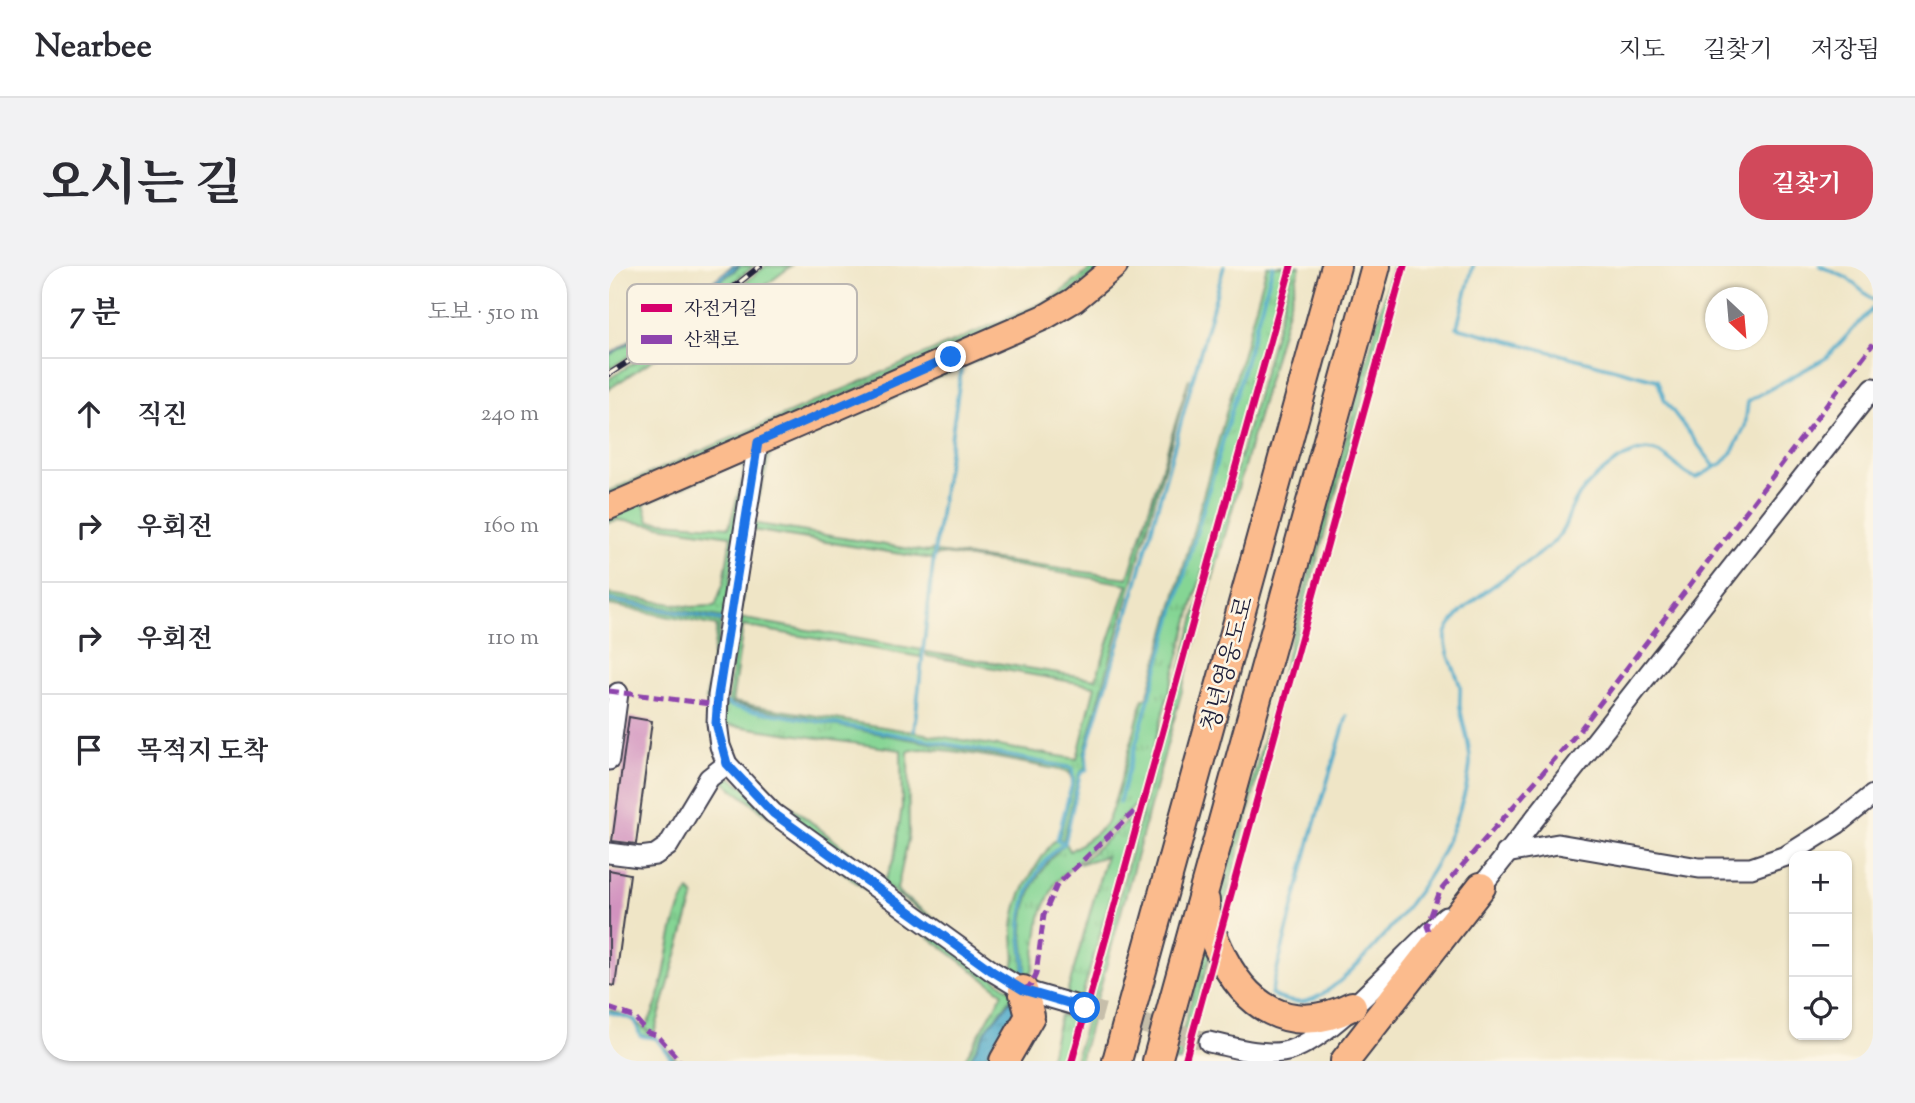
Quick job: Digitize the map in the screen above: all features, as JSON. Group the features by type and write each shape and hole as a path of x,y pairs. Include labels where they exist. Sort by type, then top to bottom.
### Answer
{"highway":[{"name":"청년영웅도로","path":"1117,1061 1336,266"},
{"name":"청년영웅도로","path":"1157,1061 1377,266"},
{"path":"1195,780 1206,883 1207,924 1223,960 1247,995 1269,1010 1296,1017 1325,1016 1352,1006"},
{"path":"1345,1061 1481,887"},
{"path":"1005,1061 1030,1016 1023,990"}],"main road":[{"path":"609,507 1045,317 1074,299 1115,266"}],"street":[{"path":"1209,1042 1264,1053 1283,1052 1302,1046 1319,1036 1429,931 1481,887 1873,388"},
{"path":"758,442 718,696 716,723 727,764 773,813 1023,990 1085,1008"},
{"path":"609,760 618,693"},
{"path":"609,853 640,858 655,855 668,846 709,778 727,764"},
{"path":"1506,853 1558,844 1699,868 1751,868 1786,856 1837,824 1873,795"}],"green space":[{"path":"740,266 754,266 731,284 717,284"},
{"path":"766,266 791,266 767,284 743,284"},
{"path":"1095,266 1104,266 1059,300 609,498 609,491 1052,299"},
{"path":"1126,266 1133,266 1100,297 1062,323 771,451 752,523 927,552 933,550 932,559 752,530 739,618 922,650 921,657 743,626 732,702 1077,759 1095,686 927,656 926,652 1096,679 1128,584 945,554 936,556 937,552 1128,578 1189,379 1084,754 1086,767 1079,774 1063,841 1059,839 1074,780 1072,767 728,703 747,532 767,449"},
{"path":"1267,266 1287,266 1138,803 1055,883 1040,917 1033,969 1025,985 1024,918 1035,882 1041,871 1066,843 1070,851 1101,829 1114,804 1143,699 1147,698"},
{"path":"1294,266 1300,266 1080,1061 1075,1061 1189,638"},
{"path":"1393,266 1399,266 1280,693 1217,932 1215,918"},
{"path":"627,345 627,357 609,369 609,355"},
{"path":"632,364 646,364 609,389 609,379"},
{"path":"747,457 725,618 609,598 609,594 691,607 715,606 724,582 731,536 618,520 609,522 609,514","holes":["741,462 744,474 729,527 649,521 644,504"]},
{"path":"609,602 721,622 709,701 706,701 717,626 609,605"},
{"path":"724,705 1071,769 1072,780 1069,772 984,756 936,749 908,752 909,835 897,889 900,894 999,965 1012,971 1015,955 1014,916 1021,894 1051,844 1057,839 1063,843 1038,870 1023,906 1020,930 1022,985 776,807 737,770 720,721","holes":["729,725 901,750 902,807 894,859 885,880 750,774 733,747 727,730"]},
{"path":"724,772 1023,1000 999,1061 982,1061 1020,1001 1009,1000 969,1061 964,1061 1003,993 717,777"},
{"path":"1132,817 1080,1003 1066,997 1106,856 1079,864"},
{"path":"689,891 694,896 654,1033 644,1029 659,996 675,924"},
{"path":"1209,939 1212,949 1180,1061 1174,1061"},
{"path":"1060,1015 1077,1020 1066,1061 1049,1061"},
{"path":"636,1022 647,1030 657,1040 641,1035"},
{"path":"662,1045 678,1061 670,1058"}],"water":[{"path":"732,266 740,266 717,284 710,284"},
{"path":"1013,998 1021,1001 982,1061 969,1061 988,1027"}],"building":[{"path":"629,717 652,721 636,844 612,841"},
{"path":"609,870 630,874 615,986 609,985"}],"waterway":[{"path":"1024,980 1021,930 1024,906 1039,870 1055,850 1065,843 1080,774 1087,769 1086,753 1135,589 1224,266"},
{"path":"1119,803 1273,266"},
{"path":"1473,266 1457,327 1657,380 1665,401 1715,467"},
{"path":"1820,266 1847,278 1873,300"},
{"path":"1347,716 1311,836 1271,994 1289,1001 1307,1001 1324,993 1362,960 1401,914 1432,871 1451,832 1463,799 1470,764 1460,707 1460,686 1446,641 1451,624 1461,612 1549,546 1561,533 1578,497 1598,476 1624,457 1641,451 1657,452 1696,478 1723,463 1745,427 1748,401 1826,358 1873,308"},
{"path":"914,731 934,555 962,365"},
{"path":"609,600 722,620"},
{"path":"725,702 733,707 912,737 1072,768 1073,780 1057,840 1065,843"},
{"path":"609,1012 635,1020 640,1036 656,1038 673,1061"}],"tunnel":[{"path":"1085,1008 1209,1042"}],"railway":[{"path":"738,284 760,266"},
{"path":"609,374 627,362"}],"marked path":[{"path":"1429,931 1427,926 1440,891 1579,731 1873,344"},
{"path":"609,691 718,705"},
{"path":"1023,990 1031,985 1036,974 1044,915 1057,885 1140,806"},
{"path":"609,1008 634,1017 647,1032 658,1036 680,1061"}],"cycle path":[{"path":"1072,1061 1291,266"},
{"path":"1185,1061 1404,266"}],"route":[{"path":"951,357 758,442 718,696 716,723 720,746 727,764 773,813 992,971 1023,990 1085,1008"}]}
